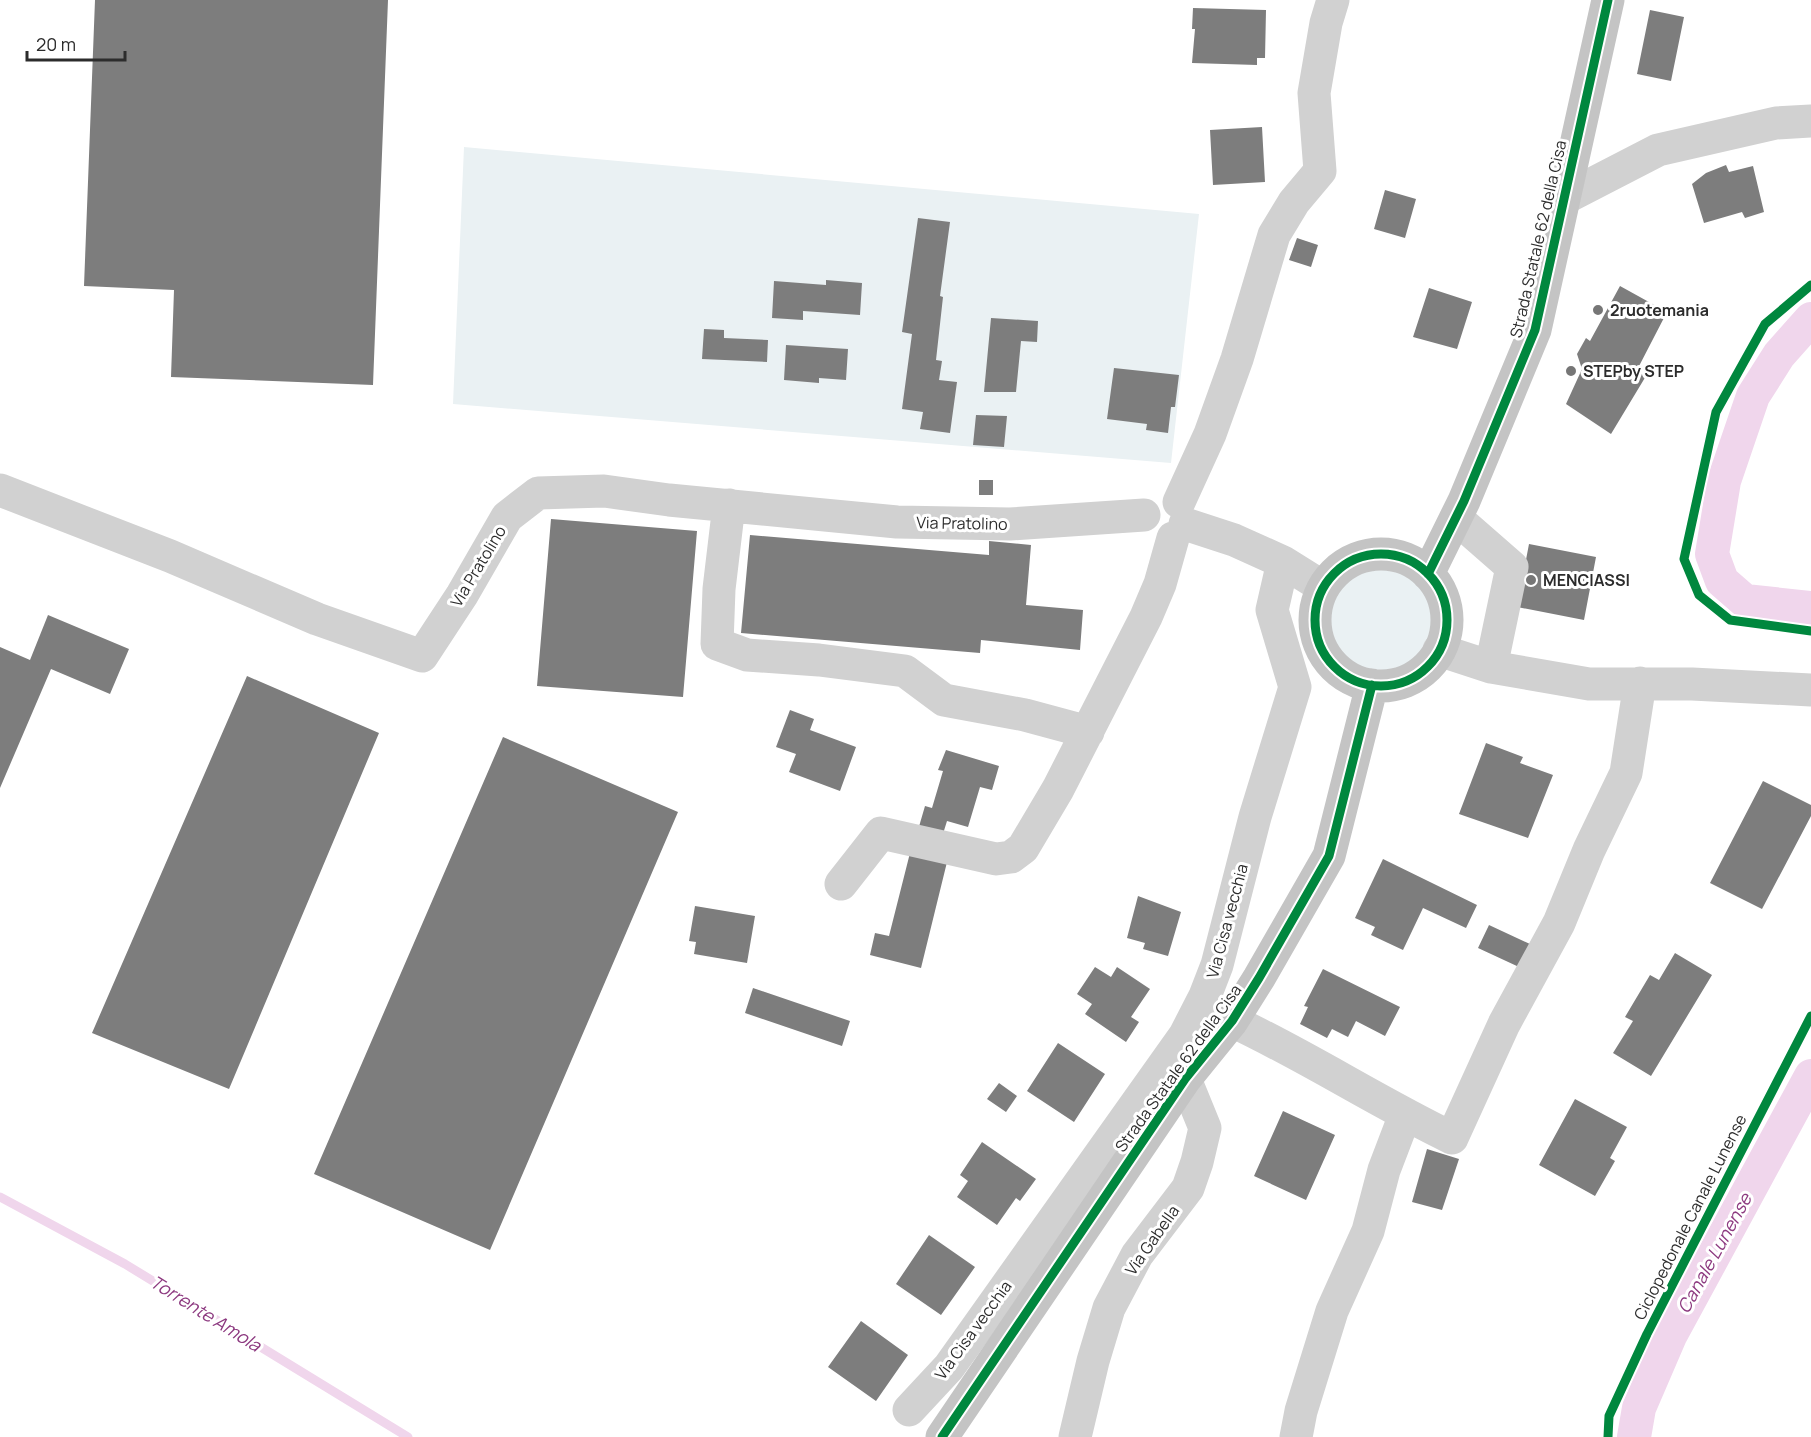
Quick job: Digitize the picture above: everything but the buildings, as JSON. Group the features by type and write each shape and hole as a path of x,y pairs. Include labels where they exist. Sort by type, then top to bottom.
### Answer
{"main road":[{"name":"Strada Statale 62 della Cisa","path":"1428,574 1456,518 1535,330 1608,0"},
{"path":"1372,554 1393,555 1412,561 1428,574 1440,591 1446,610 1446,631 1439,650 1430,664 1404,682 1388,686 1354,680 1339,671 1326,657 1318,640 1315,622 1317,604 1323,587 1336,571 1353,560 1372,554"},
{"name":"Strada Statale 62 della Cisa","path":"942,1437 1185,1079 1232,1021 1329,856 1372,685"}],"street":[{"path":"841,884 881,833 996,859 1011,857 1023,848 1058,789 1146,618 1160,584 1179,521 1237,359 1274,235 1294,202 1320,171 1314,93 1326,23 1333,0"},
{"path":"1564,198 1658,150 1776,123 1811,121"},
{"name":"Via Pratolino","path":"0,490 170,556 316,619 422,656 462,596 507,517 538,493 604,491 669,500 897,522 1010,524 1144,515 1144,523 1152,535 1166,540 1179,521"},
{"path":"729,505 718,589 717,644 747,655 819,660 905,671 944,700 1025,715 1088,732"},
{"path":"1456,518 1512,567 1491,667"},
{"path":"1179,521 1234,540 1283,562 1323,587"},
{"name":"Via Cisa vecchia","path":"909,1410 949,1367 1172,1054 1185,1035 1205,996 1217,965 1255,817 1295,687 1272,610 1283,562"},
{"path":"1439,650 1491,667 1589,684 1640,683 1811,690"},
{"path":"1232,1021 1280,1043 1405,1115 1452,1138 1504,1024 1559,923 1589,850 1626,773 1640,683"},
{"name":"Via Gabella","path":"1075,1437 1093,1361 1109,1308 1137,1255 1188,1188 1197,1162 1204,1128 1185,1079"},
{"path":"1296,1437 1301,1412 1332,1311 1368,1231 1384,1170 1405,1115"}],"shaded area":[{"path":"464,147 1199,214 1171,463 453,404"},
{"path":"1381,557 1405,562 1426,575 1439,596 1444,620 1439,644 1426,665 1405,678 1381,683 1357,678 1336,665 1323,644 1318,620 1323,596 1336,575 1357,562"}],"waterway":[{"name":"Canale Lunense","path":"1811,319 1779,355 1753,396 1724,481 1712,554 1722,581 1745,601 1811,608"},
{"name":"Canale Lunense","path":"1634,1437 1639,1408 1670,1336 1811,1076"},
{"name":"Torrente Amola","path":"0,1197 125,1264 408,1437"}],"cycle path":[{"path":"1428,574 1464,501 1535,330 1608,0"},
{"path":"1811,285 1765,324 1716,412 1684,559 1699,595 1730,620 1811,631"},
{"path":"1381,554 1406,559 1427,574 1442,595 1447,620 1442,645 1427,666 1406,681 1381,686 1356,681 1335,666 1320,645 1315,620 1320,595 1335,574 1356,559 1381,554"},
{"path":"942,1437 1185,1079 1232,1021 1329,856 1372,685"},
{"name":"Ciclopedonale Canale Lunense","path":"1608,1437 1609,1416 1647,1334 1811,1016"}],"place":[{"name":"2ruotemania","path":"1598,310"},
{"name":"STEPby STEP","path":"1571,371"},
{"name":"MENCIASSI","path":"1531,580"}]}
